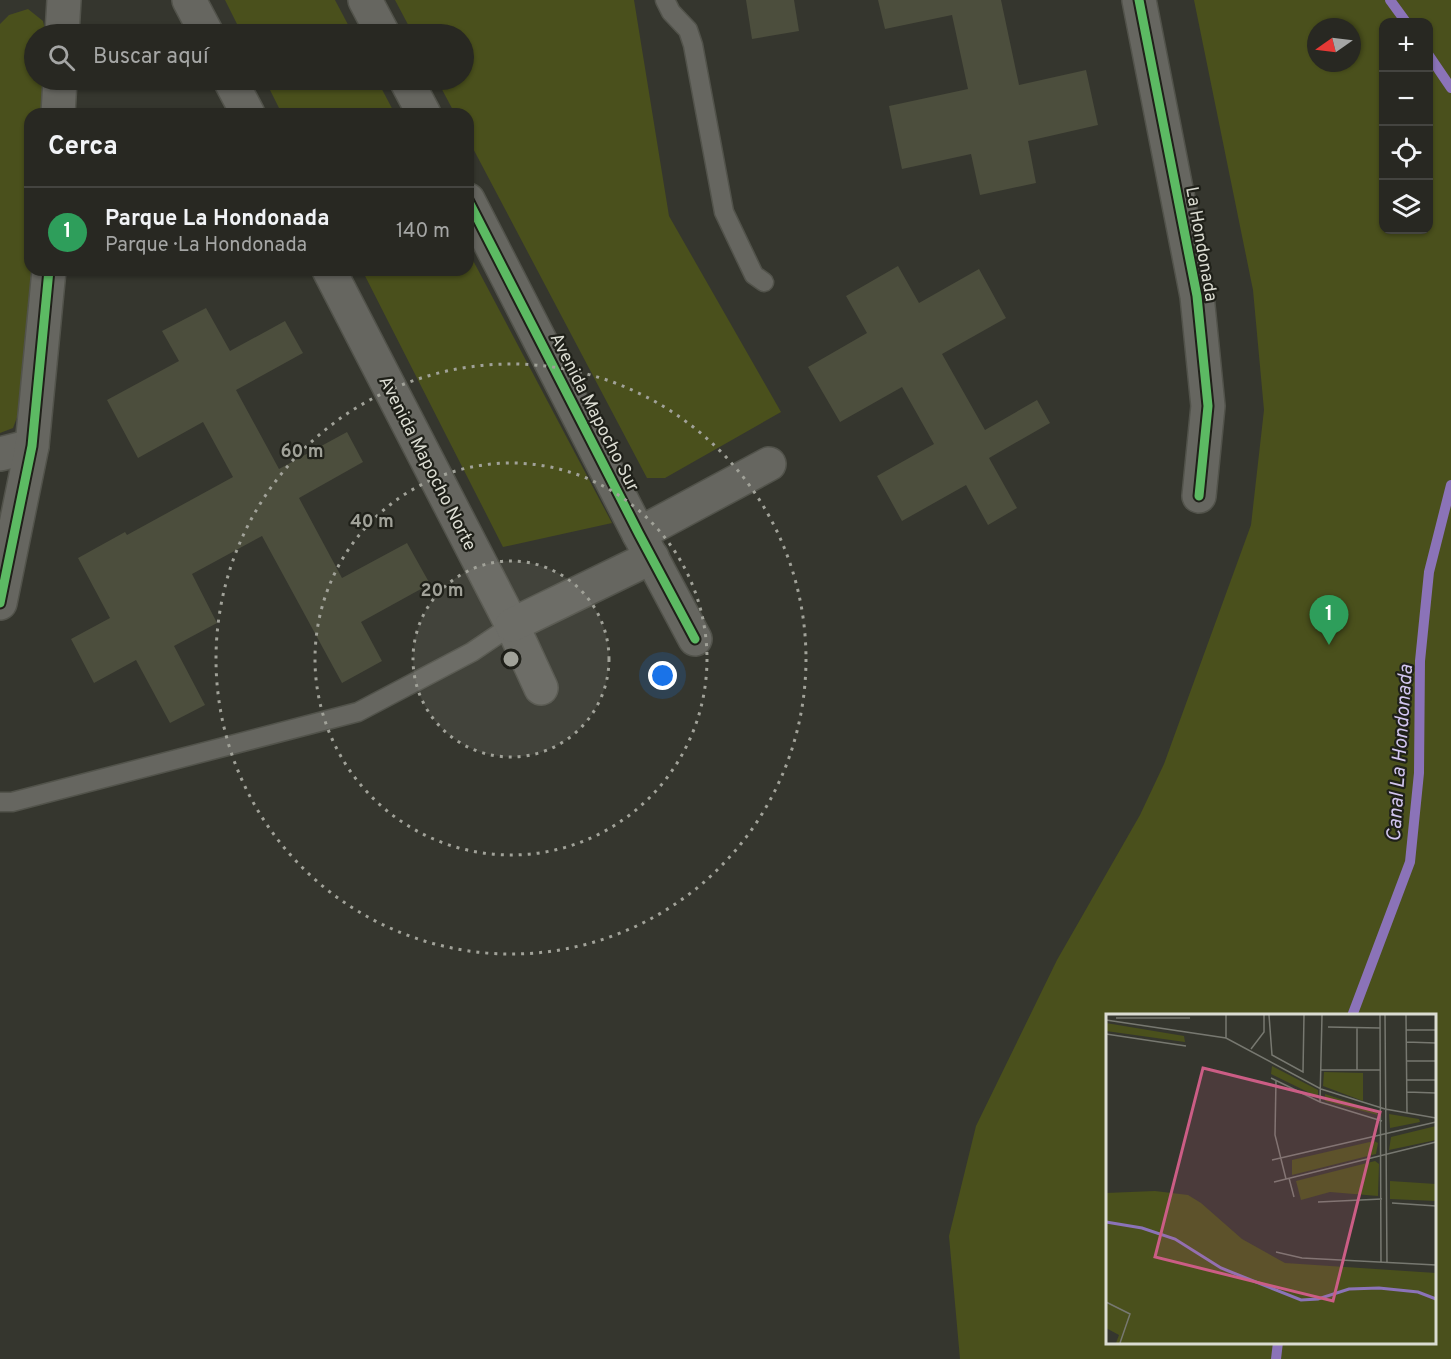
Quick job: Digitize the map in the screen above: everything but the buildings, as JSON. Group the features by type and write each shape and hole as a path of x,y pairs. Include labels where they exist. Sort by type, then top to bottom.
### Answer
{"street":[{"path":"63,24 64,0"},
{"path":"189,0 202,24"},
{"path":"365,0 378,24"},
{"name":"La Hondonada","path":"1140,0 1197,296 1208,406 1199,496"},
{"path":"58,108 59,90"},
{"path":"235,90 245,108"},
{"path":"411,90 421,108"},
{"name":"Avenida Mapocho Sur","path":"474,212 695,639"},
{"path":"0,603 32,446 48,276"},
{"name":"Avenida Mapocho Norte","path":"332,276 512,625 542,688"},
{"path":"0,454 32,446"},
{"path":"512,625 645,546 769,464"}],"lane":[{"path":"665,0 688,30 693,45 724,212 754,275 764,282"},
{"path":"0,802 12,802 358,712 472,652 512,625"}],"green space":[{"path":"225,0 335,0 348,24 237,24"},
{"path":"395,0 634,0 669,216 781,412 665,478 647,478 474,150 474,108 452,108 442,90 474,90 474,24 408,24"},
{"path":"1194,0 1451,0 1451,1359 960,1359 949,1236 976,1126 1057,960 1140,815 1164,764 1251,525 1264,410 1253,290"},
{"path":"28,9 43,21 44,24 24,24 24,90 46,90 46,108 24,108 24,276 31,276 19,412 13,428 0,433 0,24 9,15"},
{"path":"270,90 382,90 392,108 279,108"},
{"path":"474,262 612,523 503,547 365,276 474,276"}],"waterway":[{"name":"Canal La Hondonada","path":"1390,0 1403,18"},
{"name":"Canal La Hondonada","path":"1433,61 1451,88"},
{"name":"Canal La Hondonada","path":"1353,1014 1410,862 1419,773 1420,661 1429,572 1451,485"},
{"name":"Canal La Hondonada","path":"1276,1359 1278,1344"}],"cycle path":[{"path":"1139,0 1197,296 1208,406 1199,496"},
{"path":"474,212 695,639"},
{"path":"0,603 32,446 48,276"}],"place":[{"name":"Parque La Hondonada","path":"1329,645"}]}
